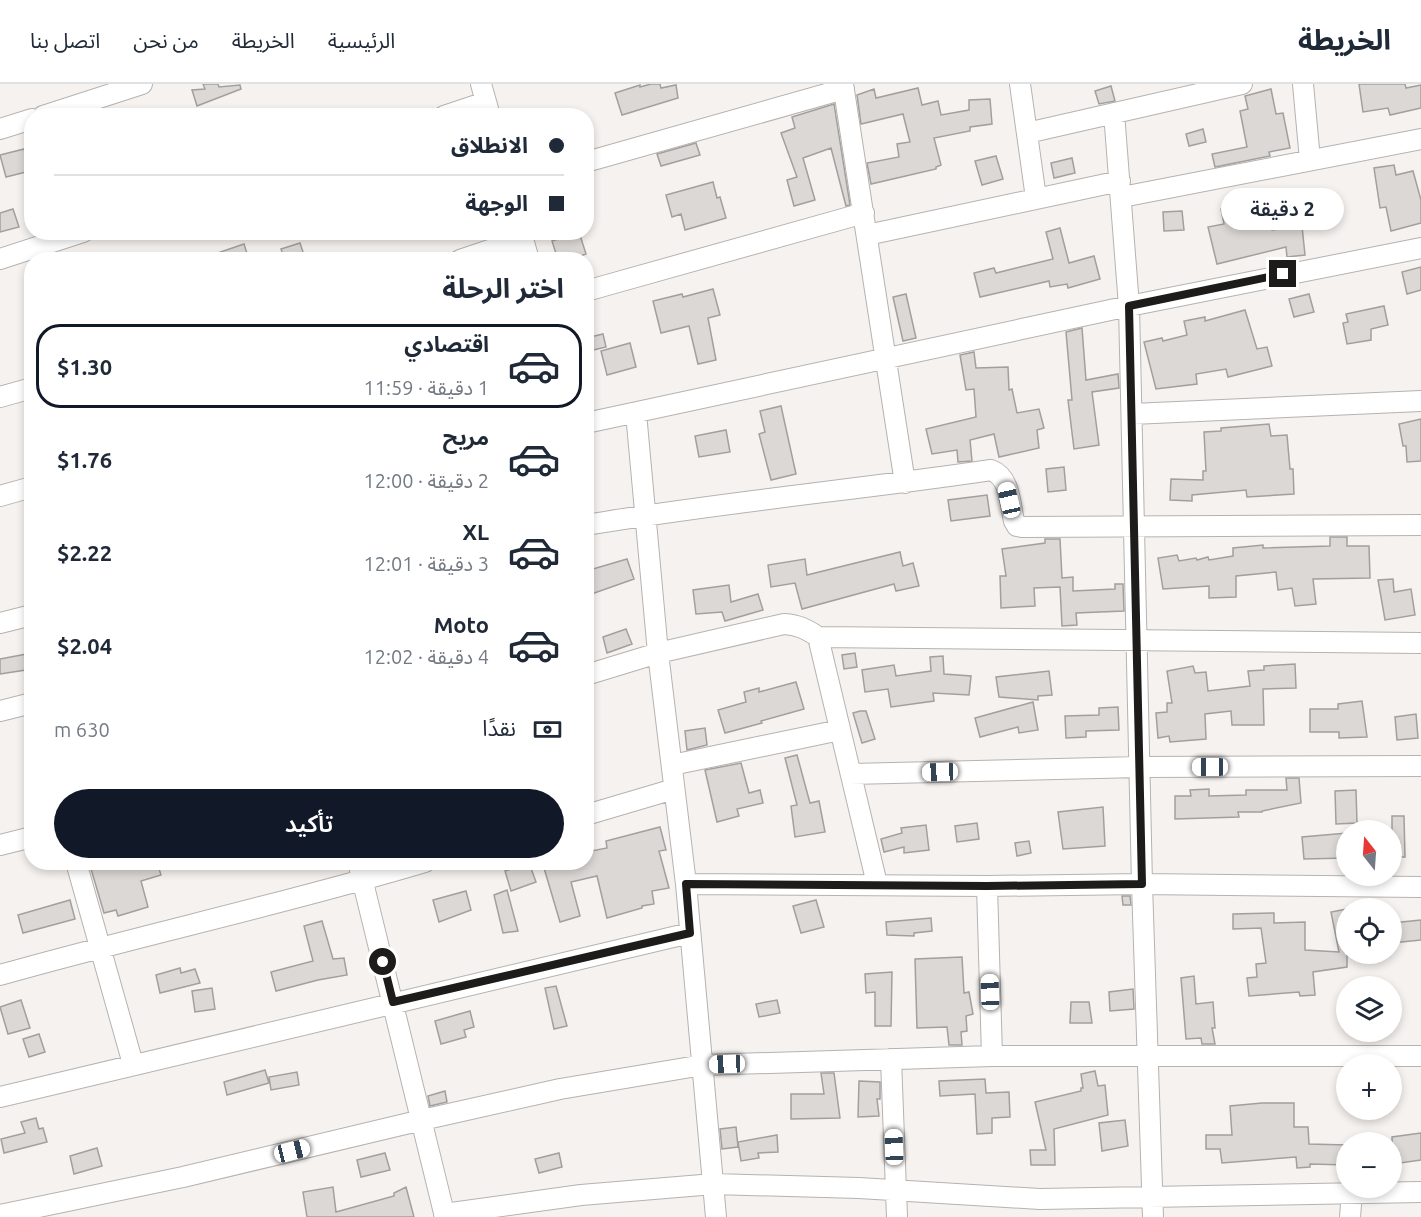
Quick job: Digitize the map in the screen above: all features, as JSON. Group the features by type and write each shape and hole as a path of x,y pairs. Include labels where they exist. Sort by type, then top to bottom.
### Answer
{"street":[{"path":"68,108 142,84"},
{"path":"1020,84 1036,198"},
{"path":"1027,133 1242,84"},
{"path":"1303,84 1310,160"},
{"path":"594,160 843,87 905,483"},
{"path":"464,108 485,100"},
{"path":"1114,113 1129,306 1142,884 1153,1207"},
{"path":"0,129 24,122"},
{"path":"867,235 1036,198 1121,189 1310,160 1421,140"},
{"path":"594,289 864,213"},
{"path":"0,259 58,240"},
{"path":"481,252 512,240"},
{"path":"594,421 1129,306 1421,248"},
{"path":"0,397 24,390"},
{"path":"1132,414 1421,401"},
{"path":"636,413 658,653 686,884 716,1217"},
{"path":"594,524 991,470 999,472 1004,479 1017,526 1421,525"},
{"path":"0,496 24,489"},
{"path":"0,623 24,617"},
{"path":"594,673 658,653 784,624 807,628 818,637 877,884"},
{"path":"818,637 1421,643"},
{"path":"0,711 24,705"},
{"path":"672,765 840,730"},
{"path":"851,774 1140,767 1421,766"},
{"path":"594,813 674,789"},
{"path":"0,845 24,839"},
{"path":"78,870 133,1064"},
{"path":"0,975 360,872 445,1215 581,1195 714,1184 896,1191 1153,1207 1336,1193"},
{"path":"686,884 987,886 1142,884 1421,887"},
{"path":"987,886 992,1056"},
{"path":"0,1097 690,933"},
{"path":"0,1215 54,1211 183,1177 422,1120 560,1089 703,1065 992,1056 1421,1056"},
{"path":"891,1059 897,1217"},
{"path":"1402,1192 1421,1192"},
{"path":"1350,1217 1352,1198"}],"building":[{"path":"203,84 218,84 219,87 240,85 241,89 197,106 192,90 205,89"},
{"path":"660,84 661,88 676,85 678,98 622,115 615,93"},
{"path":"1359,84 1405,84 1406,88 1421,85 1421,108 1390,115 1388,108 1363,112"},
{"path":"1111,86 1115,101 1099,104 1095,91"},
{"path":"918,88 922,105 938,101 941,115 969,110 969,100 990,99 992,124 970,127 970,131 934,138 941,165 936,169 871,184 867,163 899,157 897,144 910,142 903,114 861,124 857,95 874,89 876,98"},
{"path":"1271,89 1276,114 1283,113 1290,148 1269,152 1270,156 1215,167 1212,154 1247,147 1240,111 1248,109 1245,96"},
{"path":"834,104 850,205 846,206 831,148 803,158 815,200 794,206 787,180 797,177 781,133 795,128 792,117"},
{"path":"1203,129 1206,142 1189,146 1186,134"},
{"path":"696,143 700,155 661,166 657,154"},
{"path":"24,149 24,172 6,177 0,155"},
{"path":"996,156 1003,179 982,185 975,161"},
{"path":"1072,158 1075,173 1054,178 1051,163"},
{"path":"1394,165 1396,175 1413,171 1421,200 1421,223 1391,231 1386,207 1380,208 1374,168"},
{"path":"713,182 726,218 685,230 681,214 672,217 666,195"},
{"path":"1265,200 1272,230 1302,226 1305,255 1287,257 1286,247 1217,264 1208,227 1224,224 1221,209"},
{"path":"13,209 19,227 0,232 0,213"},
{"path":"1182,211 1184,230 1164,231 1163,212"},
{"path":"1060,228 1069,263 1094,256 1100,279 1068,288 1067,284 1050,287 1049,281 980,297 974,273 994,268 996,273 1053,259 1046,232"},
{"path":"582,240 585,252 555,252 552,241"},
{"path":"300,243 303,252 282,252 281,249"},
{"path":"244,244 246,252 221,252"},
{"path":"1421,267 1421,290 1407,294 1402,272"},
{"path":"713,289 720,315 708,318 716,360 698,364 689,326 661,333 653,301 682,294 683,297"},
{"path":"906,294 916,338 903,341 893,297"},
{"path":"1309,294 1314,312 1294,317 1289,299"},
{"path":"1384,306 1388,325 1371,329 1371,340 1347,344 1343,323 1348,322 1346,314"},
{"path":"1245,310 1257,349 1267,347 1272,366 1228,377 1226,369 1196,374 1197,384 1156,389 1144,342 1162,338 1163,341 1187,335 1184,321 1205,317 1205,321"},
{"path":"1082,328 1086,380 1118,374 1119,388 1092,392 1099,445 1074,449 1068,400 1072,400 1066,332"},
{"path":"603,334 606,347 594,350 594,336"},
{"path":"630,343 636,367 607,375 601,351"},
{"path":"974,352 976,368 1008,367 1009,390 1012,389 1017,413 1039,409 1044,428 1037,430 1039,448 999,457 994,434 970,440 972,461 958,462 957,450 932,454 926,429 976,417 974,389 966,390 960,355"},
{"path":"781,406 796,474 771,480 759,434 765,432 760,411"},
{"path":"1421,419 1421,461 1407,462 1406,446 1403,446 1399,424"},
{"path":"1269,424 1271,436 1287,435 1290,469 1293,469 1294,494 1247,497 1246,490 1192,495 1192,501 1170,500 1171,479 1203,480 1203,471 1206,471 1204,432 1221,431 1221,428"},
{"path":"726,430 730,452 699,457 695,436"},
{"path":"1064,467 1066,490 1048,492 1046,469"},
{"path":"987,495 990,516 951,521 948,500"},
{"path":"1330,537 1347,537 1347,546 1369,546 1370,578 1313,579 1316,604 1295,606 1292,588 1278,590 1276,572 1236,576 1236,597 1209,598 1209,586 1163,589 1158,558 1177,555 1179,561 1208,557 1209,560 1233,556 1233,548 1263,545 1263,548 1330,546"},
{"path":"1045,539 1060,539 1062,578 1073,577 1073,591 1115,589 1115,584 1123,584 1124,611 1076,613 1077,625 1062,626 1060,587 1034,588 1035,606 1001,608 1000,576 1006,576 1002,549 1045,543"},
{"path":"900,552 903,566 913,563 919,586 896,591 894,584 802,609 795,583 771,587 768,565 805,559 807,575"},
{"path":"627,559 634,579 594,593 594,569"},
{"path":"1393,579 1394,592 1411,589 1415,615 1385,620 1378,580"},
{"path":"729,585 731,602 758,594 763,610 725,621 722,612 696,614 693,590"},
{"path":"626,629 632,644 607,653 603,637"},
{"path":"855,653 857,667 844,669 842,655"},
{"path":"24,654 24,670 0,674 0,659"},
{"path":"943,656 944,674 971,676 969,695 933,693 934,701 891,707 888,689 865,692 862,670 894,665 896,676 931,671 930,657"},
{"path":"1295,664 1296,688 1263,689 1264,725 1232,725 1231,711 1205,714 1206,739 1170,742 1169,736 1158,738 1156,713 1167,712 1167,703 1172,703 1167,671 1193,666 1195,673 1206,672 1208,691 1250,686 1248,671 1264,670 1264,666"},
{"path":"1049,671 1052,695 1038,696 1038,700 999,697 996,677"},
{"path":"796,682 804,709 725,733 718,710 746,702 744,692 759,688 759,692"},
{"path":"1362,701 1367,737 1339,738 1339,732 1310,732 1310,709 1338,709 1338,704"},
{"path":"1033,702 1038,730 1019,733 1018,727 980,737 975,718"},
{"path":"1118,707 1119,730 1086,731 1086,737 1066,738 1065,716 1099,715 1099,708"},
{"path":"866,711 875,739 862,743 853,713"},
{"path":"1416,714 1418,738 1397,740 1395,717"},
{"path":"705,728 707,745 687,750 685,731"},
{"path":"797,755 810,803 819,801 825,832 795,837 791,806 797,805 785,758"},
{"path":"741,763 749,793 760,790 763,803 737,809 739,816 717,822 705,770"},
{"path":"1286,778 1299,778 1301,803 1262,812 1238,812 1239,817 1175,819 1175,796 1191,796 1190,790 1209,789 1209,796 1246,795 1246,790 1287,790"},
{"path":"1356,790 1357,820 1336,820 1336,824 1335,791"},
{"path":"1103,807 1105,846 1063,849 1058,812"},
{"path":"1392,816 1404,816 1405,857 1402,857 1402,820 1392,820"},
{"path":"977,823 979,839 957,842 955,826"},
{"path":"926,825 929,850 904,853 904,847 884,852 881,839 902,833 901,828"},
{"path":"660,827 666,850 659,851 669,888 652,891 654,904 607,918 597,876 571,882 580,916 560,922 545,870 594,870 594,850 607,848 606,841"},
{"path":"1336,834 1336,858 1304,859 1302,837"},
{"path":"1029,841 1031,853 1017,856 1015,843"},
{"path":"91,870 159,870 161,875 141,881 148,907 118,916 116,910 104,913"},
{"path":"532,870 536,882 511,891 505,871"},
{"path":"507,890 518,931 503,933 494,895"},
{"path":"466,891 471,910 439,922 433,900"},
{"path":"1122,896 1130,896 1131,905 1123,905"},
{"path":"70,900 75,919 23,933 18,915"},
{"path":"816,900 824,927 801,933 793,906"},
{"path":"1336,911 1336,937 1331,912"},
{"path":"1274,913 1274,923 1305,922 1305,950 1336,952 1336,964 1347,964 1347,967 1313,972 1315,995 1300,996 1299,992 1249,996 1247,978 1257,977 1256,964 1266,963 1261,928 1233,929 1233,914"},
{"path":"931,918 932,931 914,933 914,936 887,935 886,922"},
{"path":"1421,920 1421,940 1402,942 1402,922"},
{"path":"322,921 333,959 344,958 347,975 276,991 271,972 313,961 304,926"},
{"path":"962,957 964,993 969,992 973,1014 966,1016 967,1031 961,1032 962,1045 949,1045 947,1027 917,1028 915,959"},
{"path":"180,968 181,973 195,969 200,983 160,993 156,975"},
{"path":"892,972 891,1026 875,1026 875,992 866,993 865,974"},
{"path":"1194,976 1196,1004 1213,1002 1215,1028 1212,1028 1215,1044 1202,1044 1201,1038 1186,1039 1181,978"},
{"path":"556,986 567,1026 554,1029 545,988"},
{"path":"212,988 215,1009 195,1012 192,991"},
{"path":"1133,989 1134,1009 1110,1011 1109,992"},
{"path":"21,1000 30,1028 8,1034 0,1007"},
{"path":"777,1000 780,1013 759,1017 756,1004"},
{"path":"1071,1002 1089,1002 1092,1023 1070,1023"},
{"path":"470,1011 474,1027 464,1030 466,1037 441,1044 435,1021"},
{"path":"39,1034 45,1052 29,1057 23,1039"},
{"path":"265,1070 269,1083 227,1095 224,1082"},
{"path":"1095,1071 1098,1086 1105,1085 1108,1115 1054,1129 1055,1165 1031,1165 1030,1150 1046,1150 1035,1102 1081,1091 1083,1088 1081,1074"},
{"path":"297,1072 299,1085 271,1090 269,1077"},
{"path":"821,1073 834,1073 840,1118 791,1119 791,1094 824,1094"},
{"path":"985,1079 986,1093 1009,1092 1010,1117 992,1118 992,1133 977,1134 975,1094 940,1096 939,1081"},
{"path":"859,1081 880,1082 880,1099 877,1099 879,1116 858,1117"},
{"path":"445,1091 447,1102 430,1106 428,1096"},
{"path":"1294,1103 1294,1127 1308,1127 1309,1144 1336,1145 1336,1165 1310,1164 1310,1167 1297,1168 1296,1157 1222,1163 1220,1149 1206,1149 1206,1135 1232,1135 1230,1106"},
{"path":"36,1118 39,1129 43,1128 47,1142 4,1153 1,1139 25,1133 21,1122"},
{"path":"1125,1120 1128,1146 1102,1151 1099,1123"},
{"path":"736,1127 738,1147 722,1149 720,1129"},
{"path":"1421,1133 1421,1160 1402,1163 1402,1136"},
{"path":"777,1135 778,1152 758,1153 759,1158 741,1161 738,1142"},
{"path":"97,1148 102,1166 74,1174 70,1156"},
{"path":"385,1153 390,1170 361,1177 357,1160"},
{"path":"559,1153 562,1167 539,1173 535,1159"},
{"path":"333,1187 336,1212 394,1196 394,1193 406,1187 414,1217 307,1217 303,1192"}],"route":[{"path":"383,962 393,1002 690,933 686,884 987,886 1142,884 1129,306 1283,274"}]}
